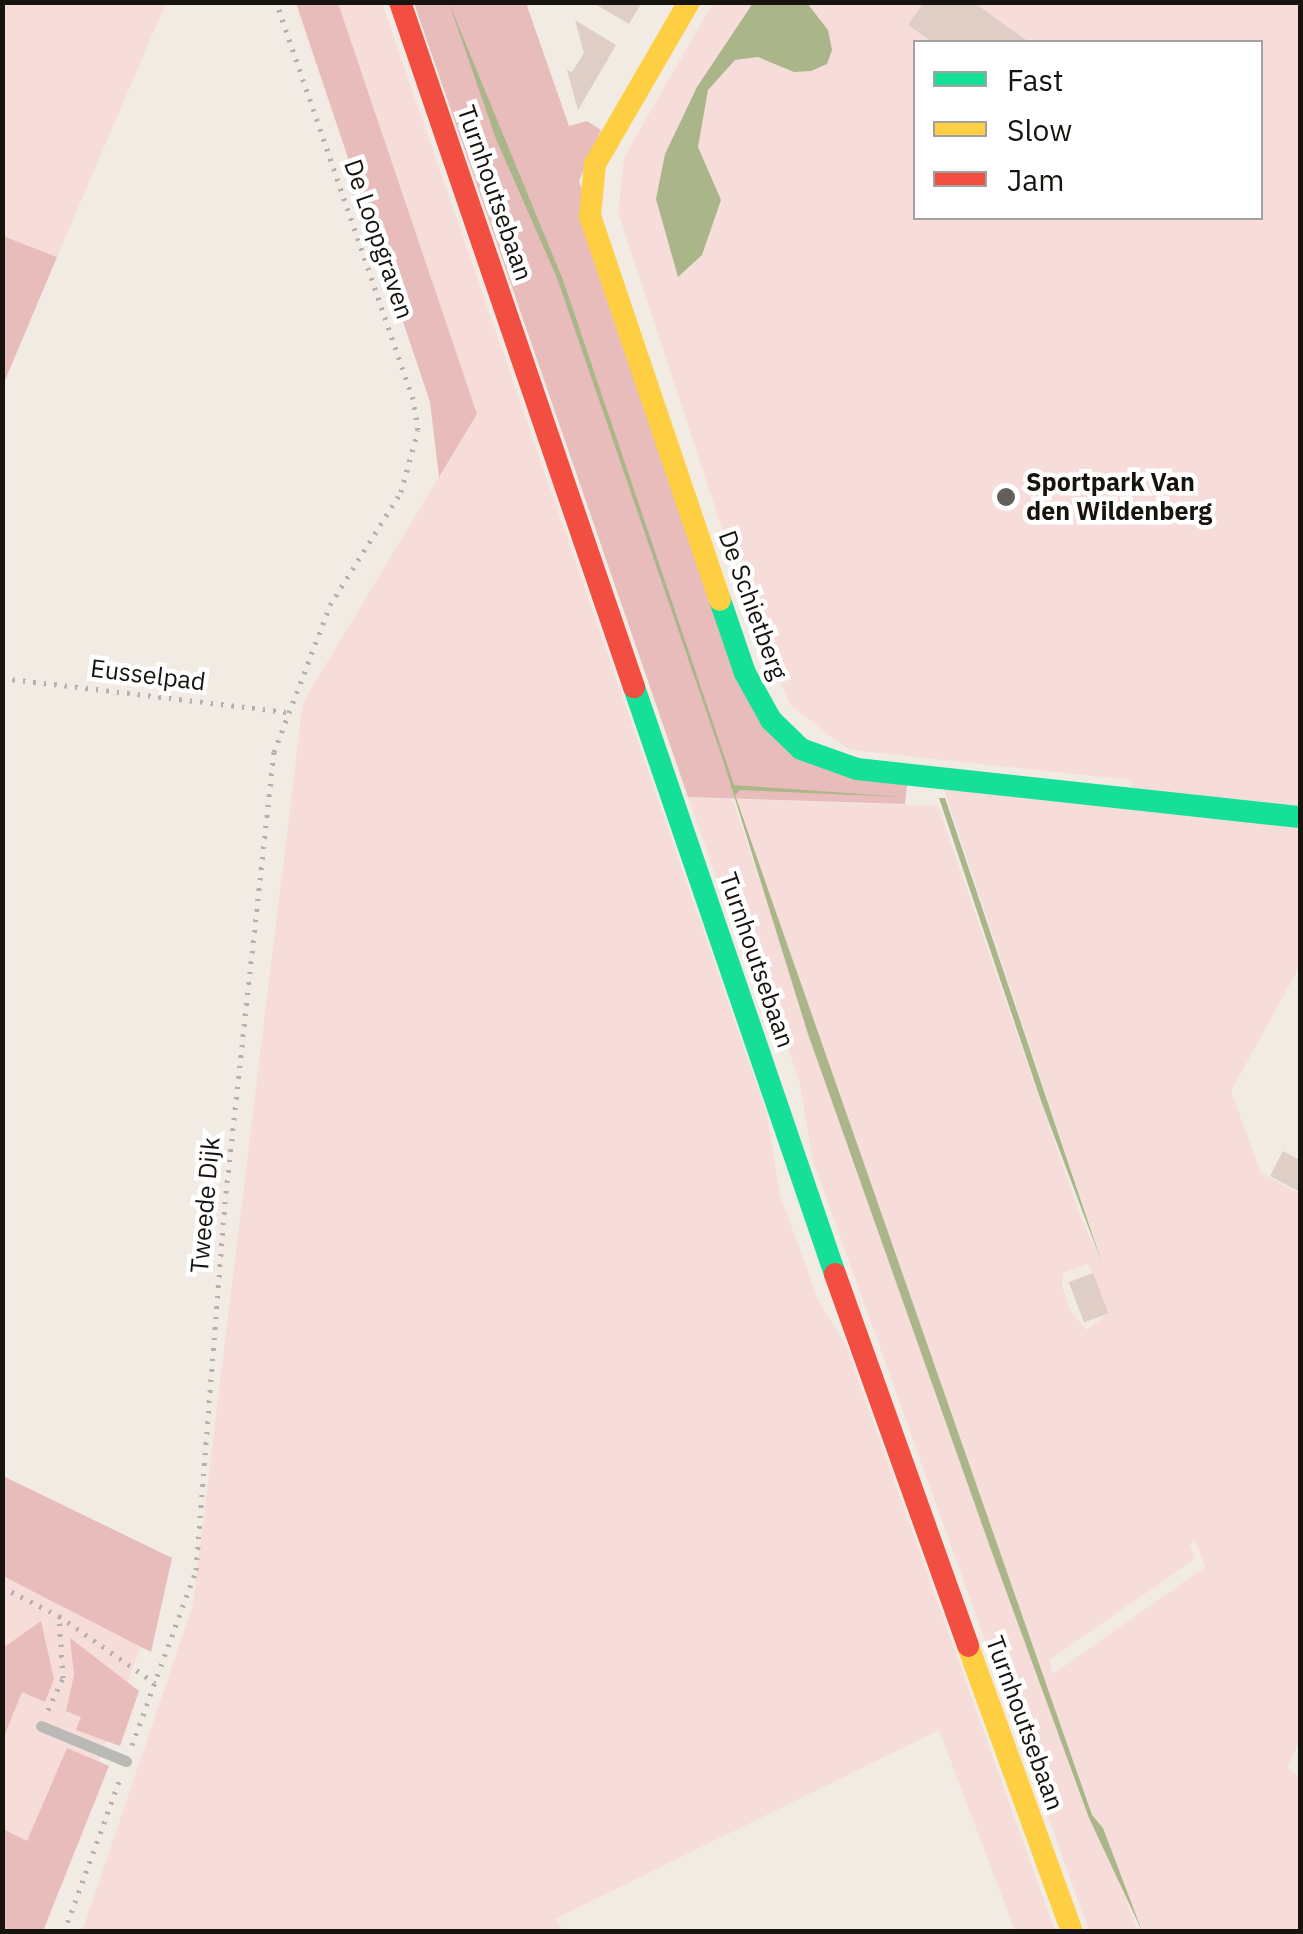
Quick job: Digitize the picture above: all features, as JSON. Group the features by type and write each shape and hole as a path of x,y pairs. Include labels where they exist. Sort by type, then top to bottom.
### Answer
{"main road":[{"name":"Turnhoutsebaan","path":"400,2 859,1344 1072,1932"},
{"name":"De Schietberg","path":"689,2 595,164 590,216 745,673 772,720 802,749 856,769 1300,817"}],"lane":[{"path":"41,1726 126,1762"}],"path":[{"name":"De Loopgraven","path":"276,2 413,399 418,430 401,492"},
{"name":"Tweede Dijk","path":"64,1932 196,1570 232,1135 274,752 330,606 401,492"},
{"name":"Eusselpad","path":"2,678 290,712"},
{"path":"2,1587 59,1616 155,1683"},
{"path":"41,1726 63,1678 59,1616"}],"shaded area":[{"path":"2,3 166,3 57,257 3,236"},
{"path":"296,3 338,3 477,414 439,477 430,402"},
{"path":"338,3 382,3 767,1114 780,1195 819,1302 845,1343 1055,1931 1015,1931 939,1730 555,1919 564,1931 82,1932 193,1604 303,702 477,414"},
{"path":"414,3 526,3 569,126 587,121 601,130 579,181 770,732 907,783 905,804 688,797"},
{"path":"449,3 563,280 734,785 903,797 740,790 735,795 1092,1815 1103,1828 1142,1931 1089,1818 990,1547 808,1034 722,757 557,278 496,139"},
{"name":"Sportpark Van den Wildenberg","path":"713,3 1300,3 1300,809 1134,790 1131,780 860,751 845,747 791,706 745,599 618,212 624,157"},
{"path":"753,3 807,3 828,30 832,50 827,64 811,71 794,72 758,57 735,60 708,90 698,147 721,200 702,255 678,277 656,199 665,154 697,87"},
{"path":"2,236 57,257 3,385"},
{"path":"943,786 1300,826 1300,966 1231,1091 1261,1173 1300,1194 1300,1741 1287,1767 1300,1777 1300,1931 1142,1931 1092,1815 736,799 938,806 1081,1218 1104,1268","holes":["1088,1264 1108,1313 1087,1330 1072,1314 1062,1287 1063,1273","1195,1539 1205,1567 1053,1674 1049,1660 1195,1559 1190,1544"]},
{"path":"688,797 732,799 990,1547 1138,1931 1089,1931 812,1158 799,1080 767,987 738,941"},
{"path":"939,798 945,798 1103,1266 1041,1101"},
{"path":"3,1476 172,1558 151,1652 3,1576"},
{"path":"2,1479 144,1637 37,1931 3,1931"},
{"path":"41,1621 54,1679 45,1702 22,1692 3,1739 3,1648"},
{"path":"70,1638 139,1691 120,1746 76,1730 81,1717 66,1711 74,1675"},
{"path":"67,1748 109,1766 43,1931 3,1931 3,1829 27,1841"}],"building":[{"path":"592,2 642,2 629,24"},
{"path":"924,2 973,2 1026,40 929,40 908,25"},
{"path":"575,20 616,45 578,110 567,70 572,72 584,53"},
{"path":"1283,1151 1300,1160 1300,1192 1270,1176"},
{"path":"1093,1273 1108,1313 1084,1322 1069,1282"}],"traffic: fast":[{"path":"720,600 745,673 771,720 801,749 857,769 1300,817"},
{"path":"634,687 835,1274"}],"traffic: slow":[{"path":"689,2 595,164 590,216 720,600"},
{"path":"968,1646 1072,1932"}],"traffic: jam":[{"path":"400,2 634,687"},
{"path":"835,1274 968,1646"}],"place":[{"name":"Sportpark Van den Wildenberg","path":"1006,497"}]}
